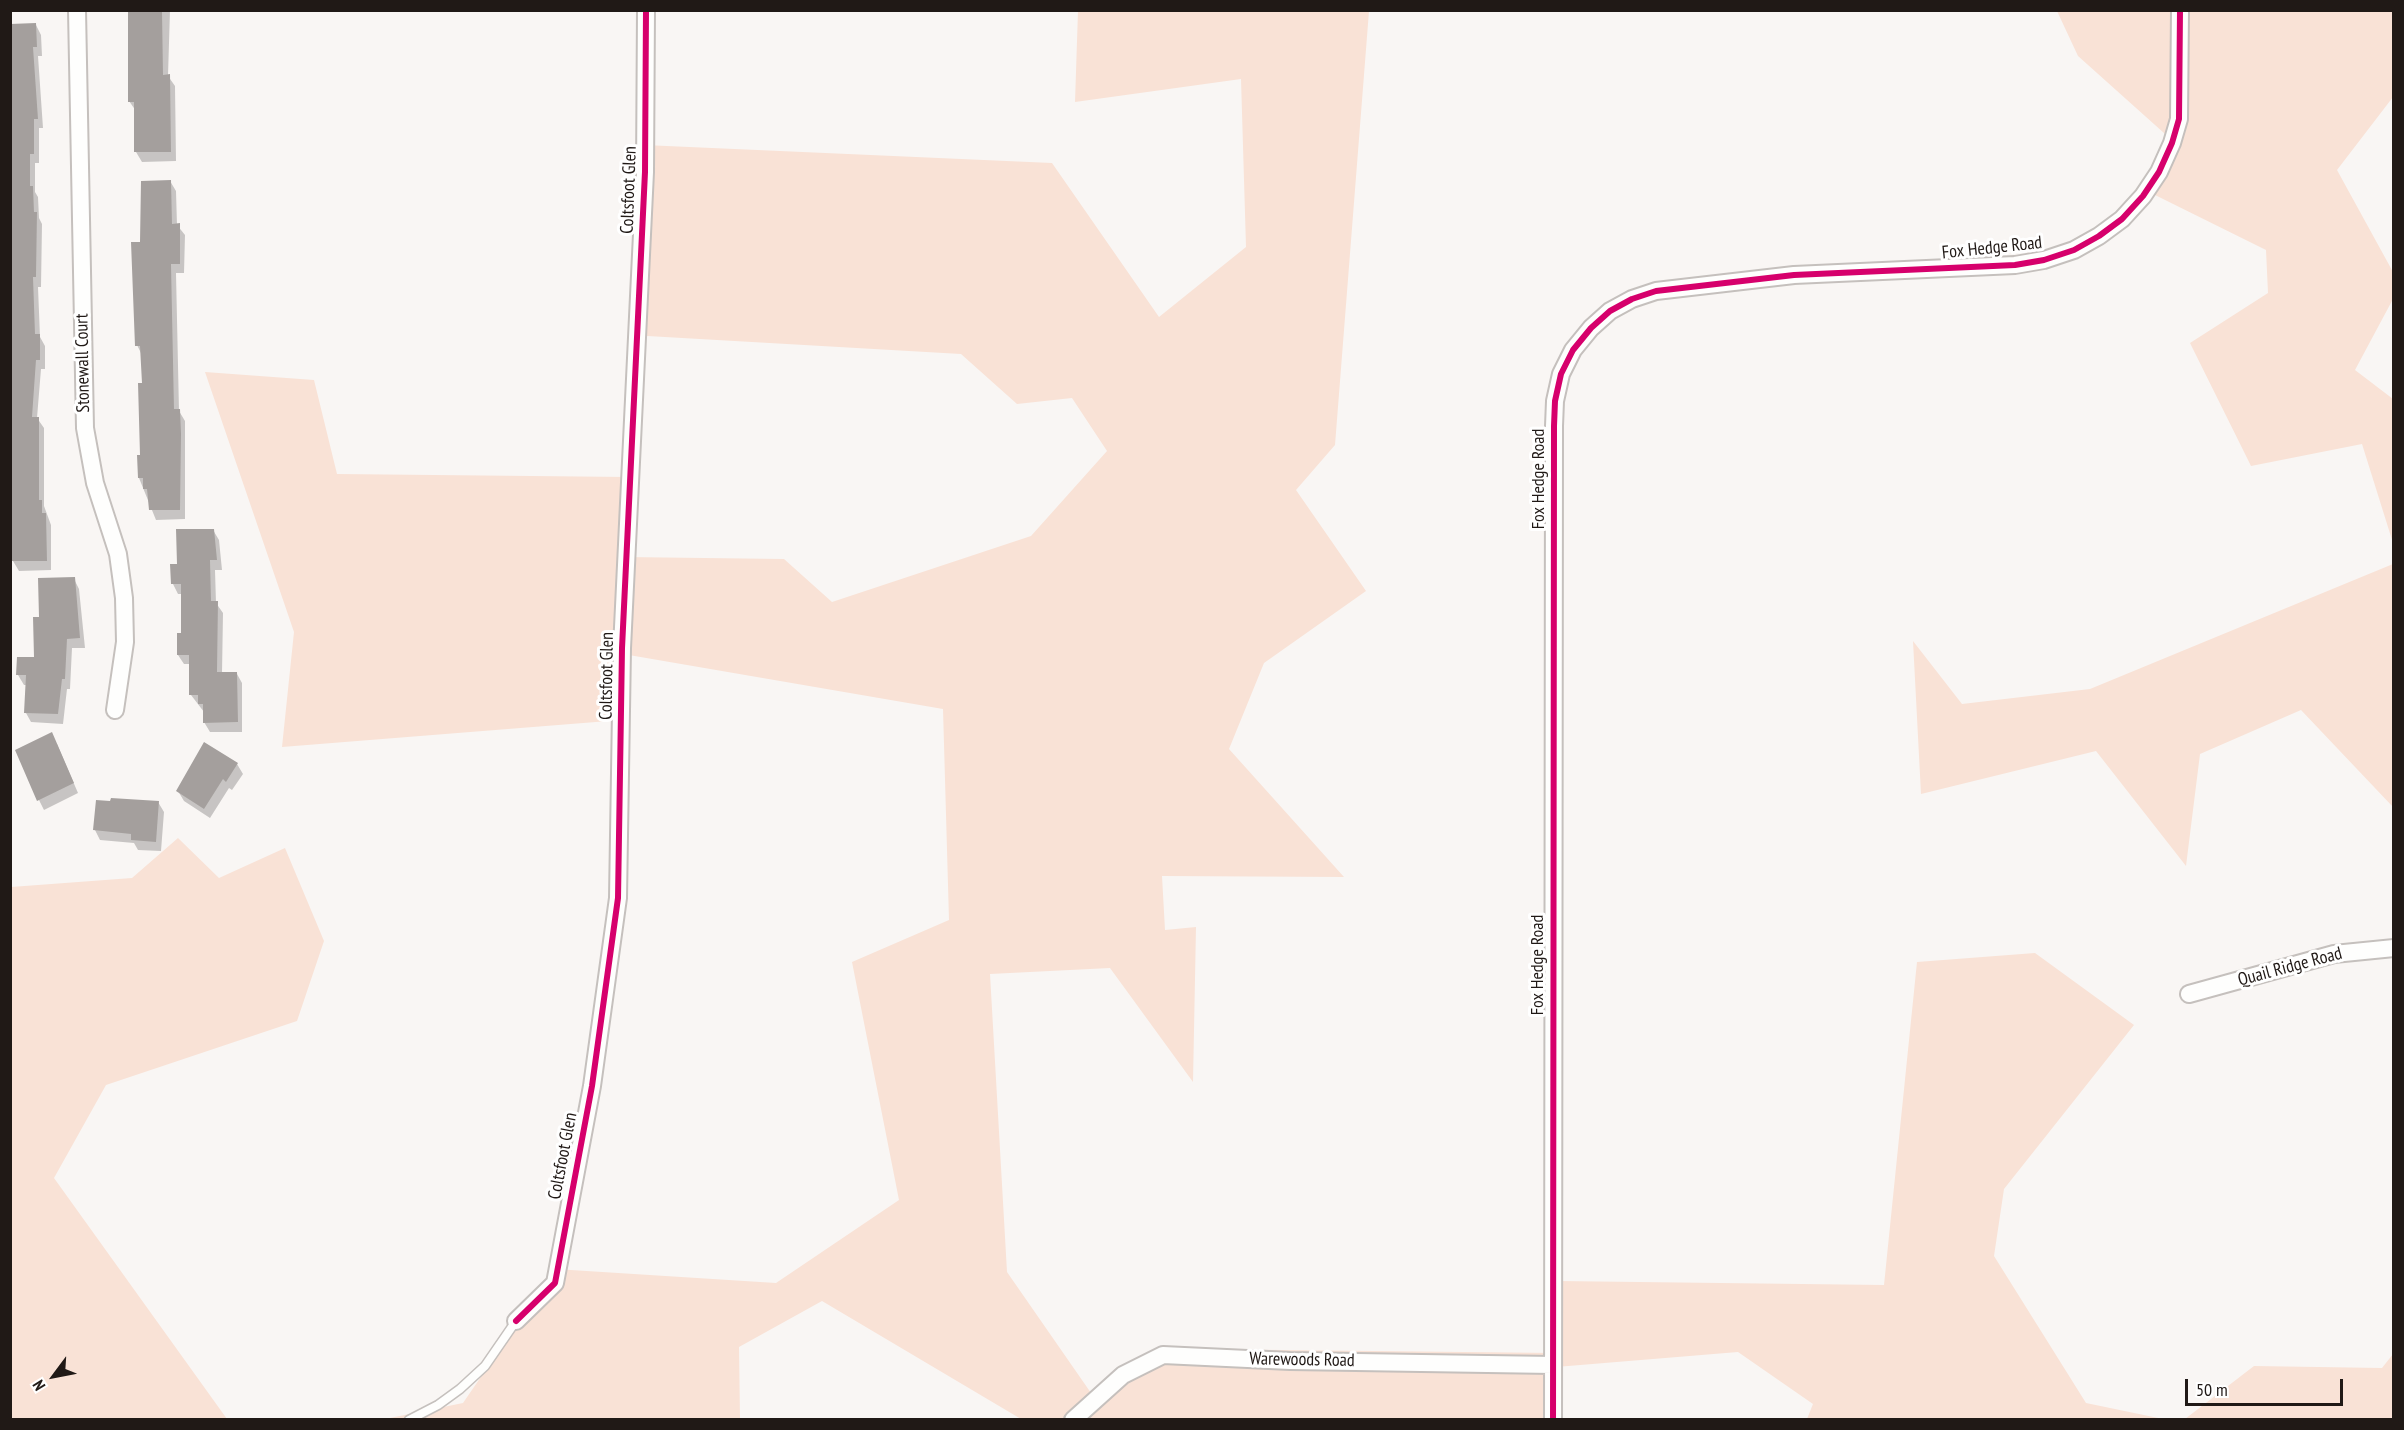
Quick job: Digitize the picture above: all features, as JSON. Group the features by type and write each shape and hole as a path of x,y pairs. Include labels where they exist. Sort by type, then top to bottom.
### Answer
{"street":[{"name":"Stonewall Court","path":"77,10 85,428 95,483 118,554 124,598 125,642 115,710"},
{"name":"Coltsfoot Glen","path":"516,1321 555,1282 592,1086 618,898 622,648 645,172 646,10"},
{"name":"Fox Hedge Road","path":"1553,1419 1554,426 1555,401 1561,374 1574,350 1591,328 1610,311 1632,299 1656,291 1804,274 2015,265 2044,260 2074,250 2099,236 2122,219 2143,196 2159,172 2172,143 2179,119 2180,10"},
{"name":"Quail Ridge Road","path":"2189,994 2334,954 2394,948"},
{"name":"Warewoods Road","path":"1073,1419 1123,1375 1163,1355 1290,1361 1553,1365"}],"lane":[{"path":"409,1419 438,1405 469,1382 485,1366 516,1321"}],"shaded area":[{"path":"1078,11 1369,11 1335,445 1296,490 1366,591 1264,663 1229,749 1344,877 1162,876 1165,930 1196,927 1193,1082 1110,968 990,974 1007,1272 1091,1393 1192,1349 1555,1353 1557,1281 1884,1285 1917,962 2035,953 2134,1025 2004,1189 1994,1256 2086,1403 2163,1419 1807,1419 1813,1404 1738,1352 1556,1367 1556,1419 1021,1419 822,1301 739,1347 740,1419 385,1419 463,1403 555,1269 776,1283 899,1200 852,962 949,920 943,709 623,654 621,720 282,747 294,632 205,372 314,380 337,474 628,477 625,557 784,559 832,602 1031,536 1107,451 1072,398 1017,404 961,354 630,335 644,145 1052,163 1159,317 1246,247 1241,79 1075,102"},
{"path":"2057,11 2393,11 2393,97 2337,170 2393,272 2393,299 2355,370 2393,399 2393,543 2362,444 2251,466 2190,343 2268,293 2266,250 2155,195 2174,142 2078,56"},
{"path":"2393,564 2393,807 2301,710 2200,754 2186,866 2096,751 1921,794 1913,641 1962,704 2090,689"},
{"path":"178,838 219,878 285,848 324,941 297,1021 106,1085 54,1178 227,1419 11,1419 11,887 132,878"},
{"path":"2393,1354 2393,1419 2185,1419 2254,1366 2382,1368"}],"building":[{"path":"128,10 162,10 163,75 170,74 171,152 134,152 134,102 128,102"},
{"path":"36,23 37,47 33,47 38,119 34,119 34,154 30,154 30,186 33,186 34,212 37,212 36,277 33,277 35,334 40,334 40,360 36,360 32,417 39,417 39,500 42,500 42,513 46,513 47,561 11,561 10,24"},
{"path":"171,180 172,224 180,223 180,264 171,264 174,409 180,409 181,434 180,510 149,510 147,489 143,489 143,478 138,478 137,455 140,455 138,383 142,383 140,346 135,346 131,242 140,242 141,181"},
{"path":"176,529 214,529 217,560 210,560 211,601 218,601 217,672 237,672 238,722 203,723 203,704 198,704 198,695 189,695 189,655 177,655 177,633 181,633 181,584 171,584 170,564 177,564"},
{"path":"75,577 80,638 67,639 65,679 62,679 58,714 24,713 26,675 16,675 17,657 34,657 33,617 39,617 38,578"},
{"path":"52,732 74,783 37,801 15,750"},
{"path":"204,742 238,763 226,782 223,779 204,809 176,791"},
{"path":"111,798 159,801 156,842 131,840 131,834 93,830 96,800 110,801"}],"cycle path":[{"path":"516,1321 555,1283 592,1086 618,898 622,648 645,172 646,10"},
{"path":"1553,1420 1554,426 1555,401 1561,374 1573,350 1591,328 1610,311 1632,299 1656,291 1794,275 2015,265 2044,260 2074,250 2099,236 2122,219 2143,196 2159,172 2172,143 2179,119 2180,10"}]}
